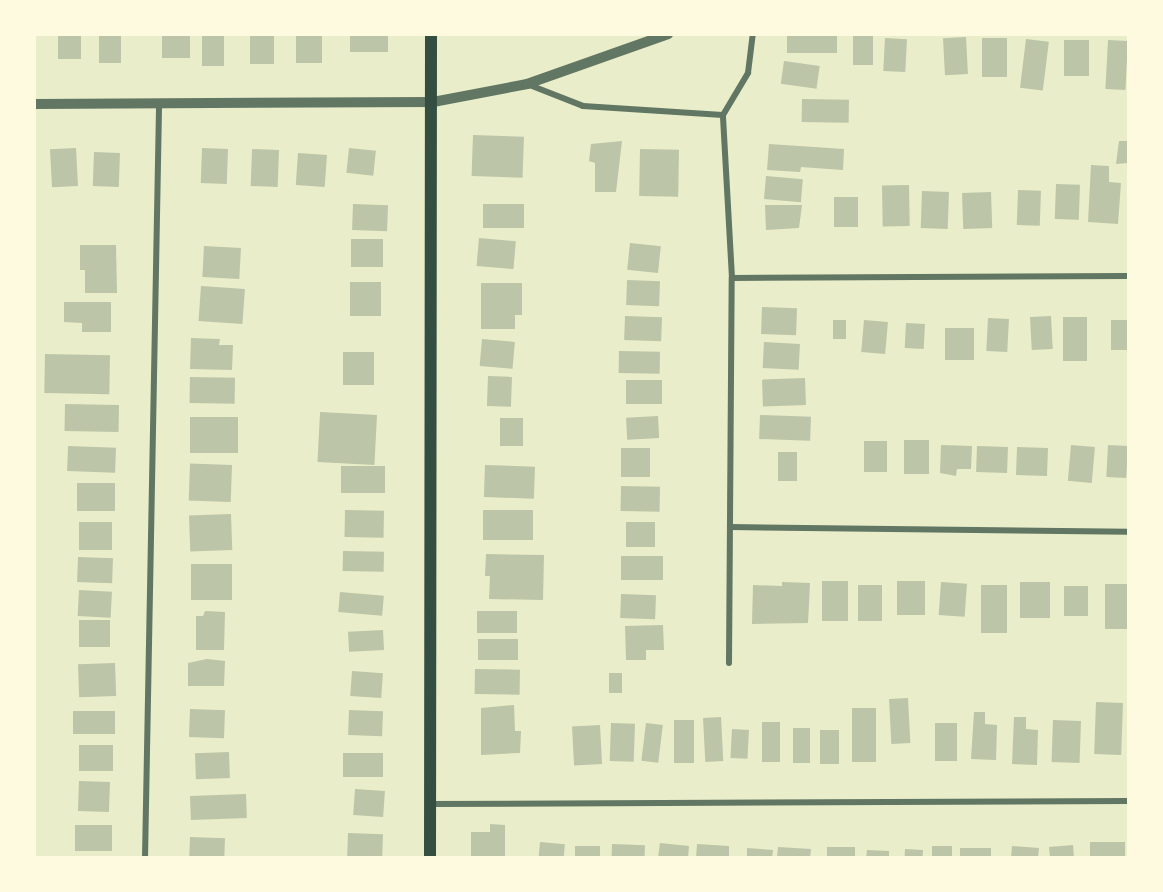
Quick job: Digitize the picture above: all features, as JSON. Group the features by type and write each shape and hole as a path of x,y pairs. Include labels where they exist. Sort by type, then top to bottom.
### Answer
{"main road":[{"path":"430,858 433,102 431,34"}],"street":[{"path":"34,104 159,106 433,102 527,84 668,34"},
{"path":"729,663 732,278 723,115 748,73 753,34"},
{"path":"527,84 583,106 723,115"},
{"path":"145,858 159,106"},
{"path":"732,278 1128,276"},
{"path":"730,527 1128,532"},
{"path":"430,804 1128,801"}],"building":[{"path":"58,34 81,34 81,59 58,59"},
{"path":"99,34 121,34 121,63 99,63"},
{"path":"162,34 190,34 190,58 162,58"},
{"path":"202,34 224,34 224,66 202,66"},
{"path":"250,34 274,34 274,64 250,64"},
{"path":"296,34 322,34 322,63 296,63"},
{"path":"350,34 388,34 388,52 350,52"},
{"path":"787,34 837,34 837,53 787,53"},
{"path":"853,34 873,34 873,65 853,65"},
{"path":"966,37 968,74 945,75 943,38"},
{"path":"885,38 907,39 905,72 883,71"},
{"path":"982,38 1007,38 1007,77 982,77"},
{"path":"1026,39 1049,42 1043,90 1020,88"},
{"path":"1064,40 1089,40 1089,76 1064,76"},
{"path":"1108,40 1128,41 1125,90 1105,89"},
{"path":"784,61 820,66 816,89 781,84"},
{"path":"802,99 849,100 849,123 802,122"},
{"path":"473,135 524,137 523,178 472,176"},
{"path":"622,141 616,192 595,192 595,163 589,161 591,144"},
{"path":"1119,141 1128,141 1128,163 1116,164"},
{"path":"769,144 844,149 843,170 801,167 800,172 767,170"},
{"path":"76,148 78,186 52,187 50,149"},
{"path":"202,148 228,149 227,184 201,183"},
{"path":"349,148 376,151 373,176 346,173"},
{"path":"252,149 279,150 278,187 251,186"},
{"path":"640,149 679,150 678,197 639,196"},
{"path":"94,152 120,153 119,187 93,186"},
{"path":"298,153 327,155 325,187 296,185"},
{"path":"1091,165 1109,166 1109,182 1121,183 1118,224 1088,222"},
{"path":"766,176 803,179 801,202 764,199"},
{"path":"1056,184 1080,185 1079,220 1055,219"},
{"path":"882,185 909,185 910,226 883,226"},
{"path":"1018,190 1041,191 1040,226 1017,225"},
{"path":"922,191 949,192 948,229 921,228"},
{"path":"991,192 992,228 963,229 962,193"},
{"path":"834,197 858,197 858,227 834,227"},
{"path":"353,204 388,205 387,231 352,230"},
{"path":"483,204 524,204 524,228 483,228"},
{"path":"765,205 802,205 799,228 766,230"},
{"path":"479,238 516,241 513,269 477,266"},
{"path":"351,239 383,239 383,267 351,267"},
{"path":"630,243 661,246 658,273 627,270"},
{"path":"80,245 116,245 117,293 85,293 85,270 80,270"},
{"path":"204,246 241,248 239,279 202,277"},
{"path":"627,280 660,281 659,306 626,305"},
{"path":"350,282 381,282 381,316 350,316"},
{"path":"481,283 522,283 522,315 515,315 515,329 481,329"},
{"path":"201,286 245,289 242,324 199,321"},
{"path":"64,302 111,302 111,332 82,332 82,323 64,322"},
{"path":"762,307 797,308 796,335 761,334"},
{"path":"625,316 662,317 661,341 624,340"},
{"path":"1051,316 1053,349 1032,350 1030,317"},
{"path":"1063,317 1087,317 1087,361 1063,361"},
{"path":"988,318 1009,319 1007,352 986,351"},
{"path":"833,320 846,320 846,339 833,339"},
{"path":"864,320 888,322 885,354 861,352"},
{"path":"1111,320 1128,320 1128,350 1111,350"},
{"path":"906,323 925,324 924,349 905,348"},
{"path":"945,328 974,328 974,360 945,360"},
{"path":"191,338 220,339 219,345 233,345 232,370 190,369"},
{"path":"482,339 515,342 513,369 480,366"},
{"path":"764,342 800,344 799,370 763,368"},
{"path":"619,351 660,352 660,374 619,373"},
{"path":"343,352 374,352 374,385 343,385"},
{"path":"45,354 110,355 109,394 44,393"},
{"path":"488,376 512,377 511,407 487,406"},
{"path":"190,377 235,378 235,404 190,403"},
{"path":"805,378 806,405 763,406 762,380"},
{"path":"626,380 662,380 662,404 626,404"},
{"path":"65,404 119,405 119,432 65,431"},
{"path":"320,412 377,415 374,465 317,462"},
{"path":"760,415 811,417 810,441 759,439"},
{"path":"658,416 659,438 627,440 626,418"},
{"path":"190,417 238,417 238,453 190,453"},
{"path":"500,418 523,418 523,446 500,446"},
{"path":"904,440 929,440 929,474 904,474"},
{"path":"864,441 887,441 887,472 864,472"},
{"path":"941,445 972,446 971,469 957,469 956,476 940,473"},
{"path":"1071,445 1095,447 1092,483 1068,481"},
{"path":"1108,445 1128,446 1126,478 1106,477"},
{"path":"68,446 116,448 115,473 67,471"},
{"path":"977,446 1008,447 1007,473 976,472"},
{"path":"1017,447 1048,448 1047,476 1016,475"},
{"path":"621,448 650,448 650,477 621,477"},
{"path":"778,452 797,452 797,481 778,481"},
{"path":"190,464 232,465 231,502 189,501"},
{"path":"485,465 535,467 534,499 484,497"},
{"path":"341,466 385,466 385,493 341,493"},
{"path":"77,483 115,483 115,511 77,511"},
{"path":"621,486 660,487 660,512 621,511"},
{"path":"345,510 384,511 384,538 345,537"},
{"path":"483,510 533,510 533,540 483,540"},
{"path":"231,514 232,550 190,551 189,515"},
{"path":"79,522 112,522 112,550 79,550"},
{"path":"626,522 655,522 655,547 626,547"},
{"path":"343,551 384,552 384,572 343,571"},
{"path":"486,554 544,555 543,600 489,599 490,576 485,576"},
{"path":"621,556 663,556 663,580 621,580"},
{"path":"78,557 113,558 112,583 77,582"},
{"path":"191,564 232,564 232,600 191,600"},
{"path":"822,581 848,581 848,621 822,621"},
{"path":"897,581 925,581 925,615 897,615"},
{"path":"782,582 810,583 808,623 752,624 753,585 782,586"},
{"path":"941,582 967,584 965,617 939,615"},
{"path":"1020,582 1050,582 1050,618 1020,618"},
{"path":"1105,584 1128,584 1128,629 1105,629"},
{"path":"858,585 882,585 882,621 858,621"},
{"path":"981,585 1007,585 1007,633 981,633"},
{"path":"1064,586 1088,586 1088,616 1064,616"},
{"path":"79,590 112,592 111,618 78,616"},
{"path":"340,592 384,596 382,616 338,612"},
{"path":"621,594 656,595 655,619 620,618"},
{"path":"205,611 225,612 224,650 196,650 196,616 203,616"},
{"path":"477,611 517,611 517,633 477,633"},
{"path":"79,620 110,620 110,647 79,647"},
{"path":"663,625 664,650 646,650 646,660 626,660 625,626"},
{"path":"383,630 384,650 349,652 348,632"},
{"path":"478,639 518,639 518,660 478,660"},
{"path":"207,659 225,661 224,686 188,686 188,663"},
{"path":"115,663 116,696 79,697 78,664"},
{"path":"475,669 520,670 520,695 475,694"},
{"path":"352,671 383,673 381,698 350,696"},
{"path":"609,673 622,673 622,693 609,693"},
{"path":"908,698 910,743 891,744 889,699"},
{"path":"1096,702 1123,703 1121,755 1094,754"},
{"path":"514,705 515,731 521,731 520,753 481,755 481,708"},
{"path":"852,708 876,708 876,762 852,762"},
{"path":"190,709 225,710 224,738 189,737"},
{"path":"349,710 383,711 382,736 348,735"},
{"path":"73,711 115,711 115,734 73,734"},
{"path":"974,712 985,712 985,724 997,725 996,760 971,759"},
{"path":"721,717 723,761 705,762 703,718"},
{"path":"1014,717 1026,717 1026,729 1038,730 1037,765 1012,764"},
{"path":"674,720 694,720 694,763 674,763"},
{"path":"1053,720 1081,721 1080,763 1052,762"},
{"path":"762,722 780,722 780,762 762,762"},
{"path":"611,723 635,724 634,762 610,761"},
{"path":"646,723 663,725 658,763 641,761"},
{"path":"935,723 957,723 957,761 935,761"},
{"path":"600,725 602,764 574,765 572,726"},
{"path":"793,728 810,728 810,763 793,763"},
{"path":"732,729 749,730 747,759 730,758"},
{"path":"820,730 839,730 839,764 820,764"},
{"path":"79,745 113,745 113,771 79,771"},
{"path":"229,752 230,778 196,779 195,753"},
{"path":"343,753 383,753 383,777 343,777"},
{"path":"79,781 110,782 109,812 78,811"},
{"path":"355,789 385,791 383,817 353,815"},
{"path":"246,794 247,818 191,820 190,796"},
{"path":"490,824 505,825 505,858 471,858 471,832 490,832"},
{"path":"75,825 112,825 112,851 75,851"},
{"path":"348,833 383,834 382,858 347,858"},
{"path":"190,837 225,838 224,858 189,858"},
{"path":"540,842 565,844 564,858 539,858"},
{"path":"1090,842 1125,842 1125,858 1090,858"},
{"path":"660,843 689,846 688,858 658,858"},
{"path":"612,844 645,845 645,858 612,858"},
{"path":"697,844 729,846 729,858 696,858"},
{"path":"1073,845 1074,858 1050,858 1049,847"},
{"path":"575,846 600,846 600,858 575,858"},
{"path":"932,846 952,846 952,858 932,858"},
{"path":"1012,846 1039,848 1038,858 1011,858"},
{"path":"778,847 811,849 810,858 777,858"},
{"path":"827,847 855,847 855,858 827,858"},
{"path":"747,848 773,850 772,858 747,858"},
{"path":"960,848 991,848 991,858 960,858"},
{"path":"905,849 923,850 923,858 905,858"},
{"path":"867,850 889,851 889,858 866,858"}]}
